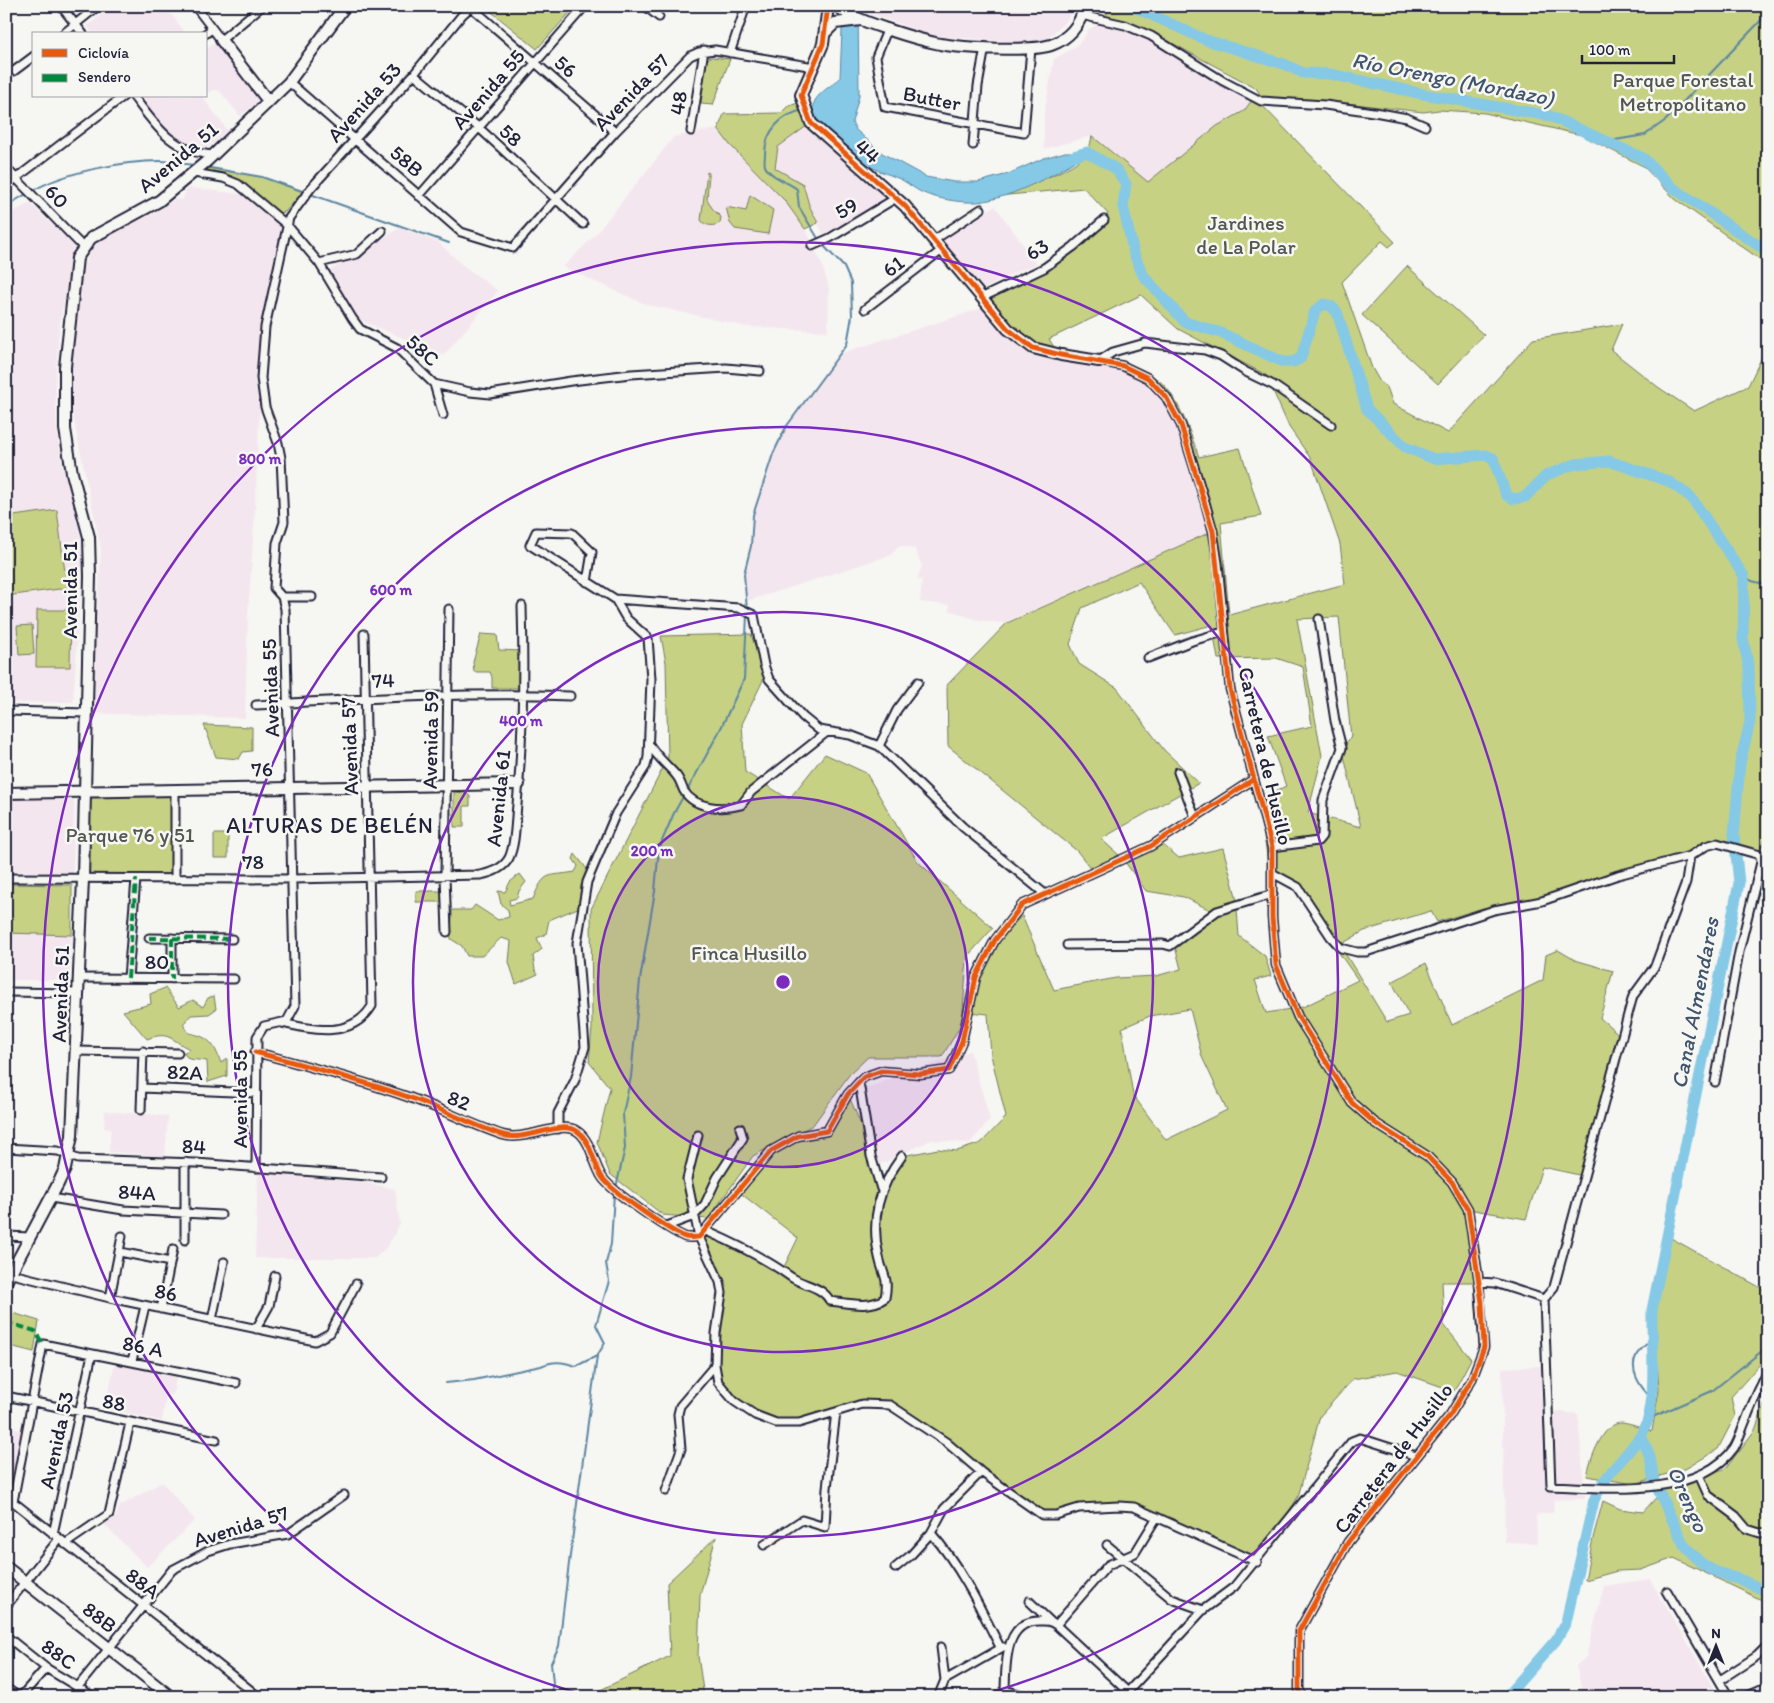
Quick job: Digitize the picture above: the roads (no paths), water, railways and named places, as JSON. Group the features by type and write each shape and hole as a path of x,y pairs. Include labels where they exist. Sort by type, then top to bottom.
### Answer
{"main road":[{"name":"Avenida 51","path":"9,1278 51,1198 68,1156 72,1136 83,879 90,555 89,537 67,445 64,394 68,323 74,272 83,247 101,231 159,201 194,172 289,82 345,6"},
{"path":"835,12 941,44 1031,48 1044,47 1064,39 1074,30 1083,10"},
{"name":"44","path":"835,12 814,67 800,95 811,123 896,198 934,240 981,298"},
{"path":"221,40 268,102"},
{"name":"Carretera de Husillo","path":"981,298 1008,329 1033,348 1068,357 1099,361"},
{"name":"76","path":"6,792 518,784"},
{"name":"88B","path":"6,1567 171,1697"}],"street":[{"path":"61,6 81,32"},
{"path":"65,32 98,6"},
{"path":"195,6 221,40 262,6"},
{"name":"56","path":"471,6 615,132"},
{"name":"Avenida 53","path":"287,225 302,200 312,188 414,74 471,6"},
{"name":"Avenida 55","path":"419,196 585,6"},
{"path":"645,6 658,17"},
{"path":"730,53 746,6"},
{"path":"1083,10 1151,36 1223,81 1261,101 1380,113 1407,118 1425,126"},
{"name":"Butter","path":"888,28 876,57 885,107 1024,133 1031,48"},
{"path":"208,32 212,29"},
{"path":"973,145 974,124 985,47"},
{"path":"704,50 814,67"},
{"name":"48","path":"691,132 704,50"},
{"name":"Avenida 57","path":"513,248 557,201 615,132 687,58 704,50"},
{"path":"14,70 32,57"},
{"name":"58","path":"414,74 478,128 583,224"},
{"name":"58B","path":"289,82 461,232 513,248"},
{"path":"6,186 121,98"},
{"path":"135,98 160,131 177,146 209,158"},
{"name":"60","path":"6,168 83,247"},
{"name":"58C","path":"194,172 223,178 238,184 287,225 319,263 360,329 397,348 434,384 470,392 490,394 571,381 635,374 726,368 760,371"},
{"name":"59","path":"812,246 830,238 896,198"},
{"path":"934,240 981,209"},
{"name":"63","path":"981,298 1044,268 1074,247 1104,220"},
{"name":"Avenida 55","path":"256,1168 255,1052 259,1031 264,1026 290,1018 294,1006 291,787 285,609 282,597 274,588 277,543 284,522 281,458 278,443 265,407 261,378 265,326 287,225"},
{"path":"319,263 357,254 382,231"},
{"name":"61","path":"865,309 942,250"},
{"path":"1099,361 1113,352 1145,343 1205,350 1221,356 1246,372 1273,385 1331,425"},
{"name":"Carretera de Husillo","path":"1099,361 1123,366 1148,378 1166,397 1180,424 1213,531 1232,701 1272,847 1274,874 1272,917 1276,965 1298,1017 1352,1103 1375,1123 1428,1156 1452,1182 1468,1209 1479,1282 1484,1347 1472,1379 1450,1415 1348,1542 1299,1631 1299,1689 1302,1697"},
{"path":"434,384 443,414"},
{"path":"558,1129 558,1113 575,1080 585,1047 577,944 587,882 616,813 646,766 649,744 647,722 651,679 648,638 626,618 615,599 587,582 530,544 536,532 572,534 592,552 587,582"},
{"path":"282,597 312,597"},
{"path":"615,599 663,601 743,609 754,615 764,666 769,679 803,718 819,730 850,735 878,746 964,826 1045,894"},
{"name":"Avenida 61","path":"498,870 506,863 513,848 524,694 522,606"},
{"name":"Avenida 59","path":"447,932 445,876 449,696 448,609"},
{"path":"1272,847 1318,841 1322,836 1323,800 1342,748 1335,721 1319,619"},
{"path":"1148,658 1192,641 1223,632"},
{"name":"Avenida 57","path":"281,1022 313,1030 341,1029 357,1022 372,1006 364,634"},
{"path":"878,746 896,710 918,682"},
{"name":"74","path":"256,705 365,698 524,694 570,696"},
{"path":"6,711 87,713"},
{"path":"649,744 655,754 680,780 685,792 695,802 726,808 741,804 751,792 827,732"},
{"path":"1178,772 1195,816"},
{"path":"700,1238 771,1151 798,1136 827,1131 848,1094 864,1077 882,1071 920,1074 949,1070 962,1041 976,976 995,940 1022,905 1151,846 1254,779"},
{"path":"175,790 175,879"},
{"path":"1274,874 1298,886 1331,937 1341,948 1366,952 1494,910 1542,901 1618,875 1690,856 1706,846 1716,843 1760,855 1761,862 1739,952 1716,1082"},
{"path":"1690,856 1686,882 1655,966 1633,996 1554,1287 1544,1299 1550,1486 1608,1490 1652,1487 1699,1475 1716,1467 1734,1447 1768,1371"},
{"name":"78","path":"6,878 292,879 480,875 498,870"},
{"path":"128,978 136,879"},
{"path":"1067,945 1163,944 1170,946 1217,911 1273,894"},
{"path":"149,938 232,939"},
{"path":"172,938 172,978"},
{"name":"80","path":"79,978 234,979"},
{"path":"6,992 79,992"},
{"path":"76,1051 178,1053"},
{"path":"141,1110 143,1051"},
{"name":"82","path":"255,1052 335,1072 412,1098 504,1135 527,1136 558,1129 572,1129 582,1136 609,1186 686,1238 700,1238"},
{"path":"859,1082 871,1156 881,1191"},
{"name":"82A","path":"142,1088 256,1093"},
{"path":"667,1226 694,1216 705,1204 717,1178 743,1138 740,1128"},
{"path":"698,1134 688,1179 700,1238 716,1270 722,1293 716,1333 715,1365 718,1382 734,1401 755,1415 776,1423 799,1423 862,1404 890,1405 946,1442 981,1472 1042,1515 1056,1515 1079,1508 1134,1507 1257,1562"},
{"name":"84","path":"6,1148 58,1150 78,1159 185,1162 381,1177"},
{"path":"706,1231 742,1246 783,1269 792,1278 826,1294 830,1301 878,1304 886,1298 888,1282 879,1260 876,1243 877,1209 881,1191 902,1156"},
{"path":"185,1162 185,1240"},
{"name":"84A","path":"51,1198 123,1210 222,1215"},
{"path":"6,1236 31,1237"},
{"path":"110,1298 122,1236"},
{"path":"161,1309 173,1248"},
{"path":"120,1252 170,1262"},
{"path":"212,1320 224,1262"},
{"path":"256,1329 269,1306 275,1276"},
{"name":"86","path":"9,1278 315,1341 330,1333 356,1284"},
{"path":"1479,1282 1495,1283 1544,1299"},
{"path":"132,1361 145,1306"},
{"name":"86 A","path":"32,1402 43,1344 236,1383"},
{"name":"Avenida 53","path":"6,1606 59,1539 92,1354"},
{"path":"666,1491 681,1449 678,1414 680,1406 715,1365"},
{"name":"88","path":"6,1396 216,1440"},
{"path":"12,1502 32,1402"},
{"path":"764,1545 802,1520 825,1527 827,1488 836,1412"},
{"path":"59,1539 109,1514 130,1423"},
{"path":"1029,1601 1125,1694 1202,1610 1234,1587 1257,1562 1352,1441 1360,1438 1416,1456"},
{"path":"894,1568 911,1555 931,1533 944,1509 981,1472"},
{"path":"1699,1475 1708,1495 1736,1516 1748,1529 1760,1533 1768,1532"},
{"name":"Avenida 57","path":"77,1688 108,1647 172,1570 208,1551 230,1544 288,1534 344,1495"},
{"name":"88A","path":"6,1496 259,1697"},
{"path":"1053,1623 1108,1565 1135,1553 1157,1517"},
{"path":"931,1533 945,1550 969,1587 1003,1647 1005,1690 1029,1697"},
{"path":"1107,1545 1172,1598 1202,1610"},
{"path":"1667,1591 1729,1697"},
{"path":"945,1680 1003,1647 1027,1621 1053,1623"},
{"name":"88C","path":"6,1636 46,1668 94,1697"},
{"path":"1720,1680 1757,1656 1768,1645"},
{"path":"938,1697 945,1680 941,1646"},
{"path":"6,1688 18,1696 23,1694 46,1668"},
{"path":"1745,1697 1768,1687"}],"water":[{"path":"843,6 858,6 859,96 852,122 856,130 882,153 926,177 954,182 978,182 1008,174 1044,158 1065,152 1087,152 1050,176 1020,190 1005,196 977,202 964,202 934,197 919,191 902,180 871,167 827,133 815,116 813,108 819,95 840,78"}],"waterway":[{"name":"Río Orengo (Mordazo)","path":"1132,6 1206,40 1284,64 1303,73 1330,74 1423,94 1550,116 1643,158 1672,187 1768,252"},
{"path":"1609,141 1645,135 1666,120 1768,13"},
{"path":"803,110 781,120 771,131 766,146 765,165 767,170 797,189 799,207 819,240"},
{"name":"Canal Almendares","path":"1074,156 1087,152 1116,169 1126,184 1123,206 1134,254 1143,275 1185,322 1221,333 1283,362 1293,362 1301,358 1315,311 1324,304 1331,306 1337,312 1367,409 1405,447 1434,459 1485,455 1493,458 1506,495 1514,499 1525,497 1547,475 1575,464 1609,461 1668,481 1691,497 1744,576 1743,638 1749,669 1750,722 1740,763 1734,835 1739,883 1652,1310 1653,1375 1647,1424 1635,1444 1604,1481 1594,1500 1566,1622 1556,1640 1506,1697"},
{"path":"32,191 61,178 112,165 161,161 195,165"},
{"path":"205,167 262,177 449,243"},
{"path":"6,206 28,193"},
{"path":"747,610 744,574 751,546 753,515 773,454 786,427 847,344 852,316 851,283 844,267 822,244"},
{"path":"1744,576 1752,581 1768,585"},
{"path":"687,791 721,728 744,679 747,615"},
{"path":"616,1188 625,1148 623,1113 631,1077 640,980 655,891 658,858 662,841 684,795"},
{"path":"550,1697 553,1683 551,1663 559,1646 597,1356 605,1343 596,1325 609,1281 606,1263 611,1244 614,1193"},
{"path":"1650,1397 1639,1383 1634,1366 1637,1354 1651,1339"},
{"path":"1648,1419 1712,1391 1762,1351 1768,1343"},
{"path":"446,1383 474,1380 554,1362 576,1366 597,1356"},
{"name":"Orengo","path":"1641,1435 1650,1457 1654,1481 1684,1545 1702,1564 1714,1571 1744,1581 1768,1592"}],"district":[{"name":"ALTURAS DE BELÉN","path":"330,825"}],"park label":[{"name":"Parque Forestal Metropolitano","path":"1683,91"},
{"name":"Jardines de La Polar","path":"1246,234"},
{"name":"Parque 76 y 51","path":"130,834"},
{"name":"Finca Husillo","path":"749,952"}]}
